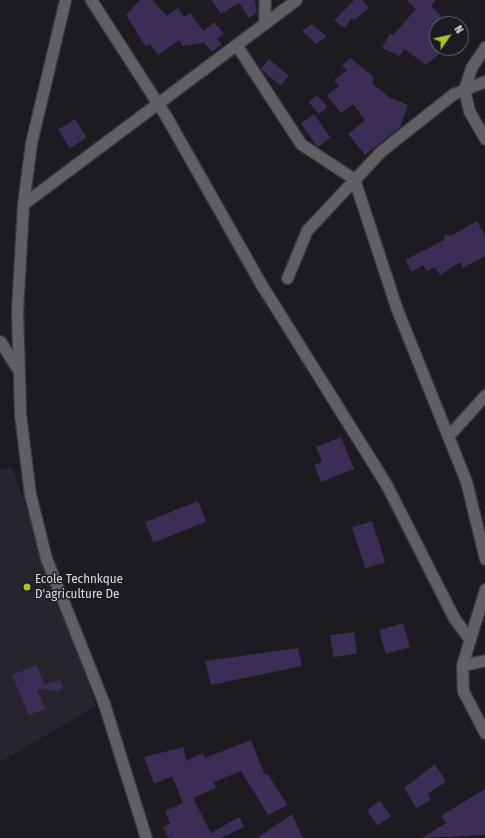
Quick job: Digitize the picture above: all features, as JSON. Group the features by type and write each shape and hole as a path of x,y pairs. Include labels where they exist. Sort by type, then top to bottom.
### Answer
{"street":[{"path":"65,0 30,143 23,204 17,310 19,376 30,494 46,558 104,704 143,837"},
{"path":"91,0 156,103 261,284 387,486 454,618 470,640"},
{"path":"264,24 265,0"},
{"path":"23,204 156,103 238,46 296,0"},
{"path":"238,46 301,144 354,179 396,308 449,434 466,481 485,559"},
{"path":"485,47 471,68 464,89 468,111 485,139"},
{"path":"287,278 307,230 381,150 453,94 485,81"},
{"path":"0,341 11,354 19,376"},
{"path":"449,434 485,396"},
{"path":"485,589 462,666 463,692 485,734"},
{"path":"462,666 485,660"}],"shaded area":[{"name":"Ecole Technkque D'agriculture De","path":"12,467 96,706 0,762 0,469"}],"building":[{"path":"140,0 152,0 167,16 178,8 184,17 190,13 203,31 214,22 224,34 217,39 222,44 212,52 204,43 183,46 179,40 158,55 150,44 146,47 126,15"},
{"path":"211,0 255,0 257,13 249,18 239,3 221,14"},
{"path":"354,0 362,0 369,8 354,20 352,17 345,28 334,21"},
{"path":"407,0 436,0 431,6 441,16 429,16 429,56 437,56 426,65 404,49 400,56 382,48 390,33 393,35 416,9"},
{"path":"312,24 327,37 316,44 302,31"},
{"path":"350,58 373,76 373,84 390,98 408,105 400,127 365,155 348,134 365,120 353,104 341,113 327,95 339,86 334,80 347,70 342,66"},
{"path":"269,59 289,76 281,86 261,69"},
{"path":"317,95 327,107 319,114 309,102"},
{"path":"314,114 331,138 318,147 301,123"},
{"path":"75,119 87,138 70,148 58,130"},
{"path":"477,221 485,236 485,256 463,268 460,262 440,275 435,267 427,271 423,265 412,272 405,260 444,240 445,234 451,236"},
{"path":"341,437 354,469 321,482 314,465 322,462 316,447"},
{"path":"198,501 206,521 153,543 145,522"},
{"path":"372,521 385,562 365,568 352,527"},
{"path":"403,623 410,647 386,654 379,630"},
{"path":"354,632 357,654 333,657 330,635"},
{"path":"298,648 302,666 211,685 205,661"},
{"path":"37,665 44,685 60,680 63,687 59,691 37,689 45,709 29,715 12,675"},
{"path":"251,740 265,775 268,774 287,805 268,815 241,771 214,782 216,788 193,798 211,833 239,817 244,827 221,838 169,838 163,827 170,824 165,811 183,803 172,776 154,784 144,757 184,747 186,761 203,753 205,758"},
{"path":"435,764 446,782 427,794 431,800 416,808 404,788"},
{"path":"485,789 485,835 422,838 446,823 441,816"},
{"path":"380,801 391,817 378,826 367,810"},
{"path":"292,814 303,838 257,838"}],"place":[{"name":"Ecole Technkque D'agriculture De","path":"27,587"}]}
